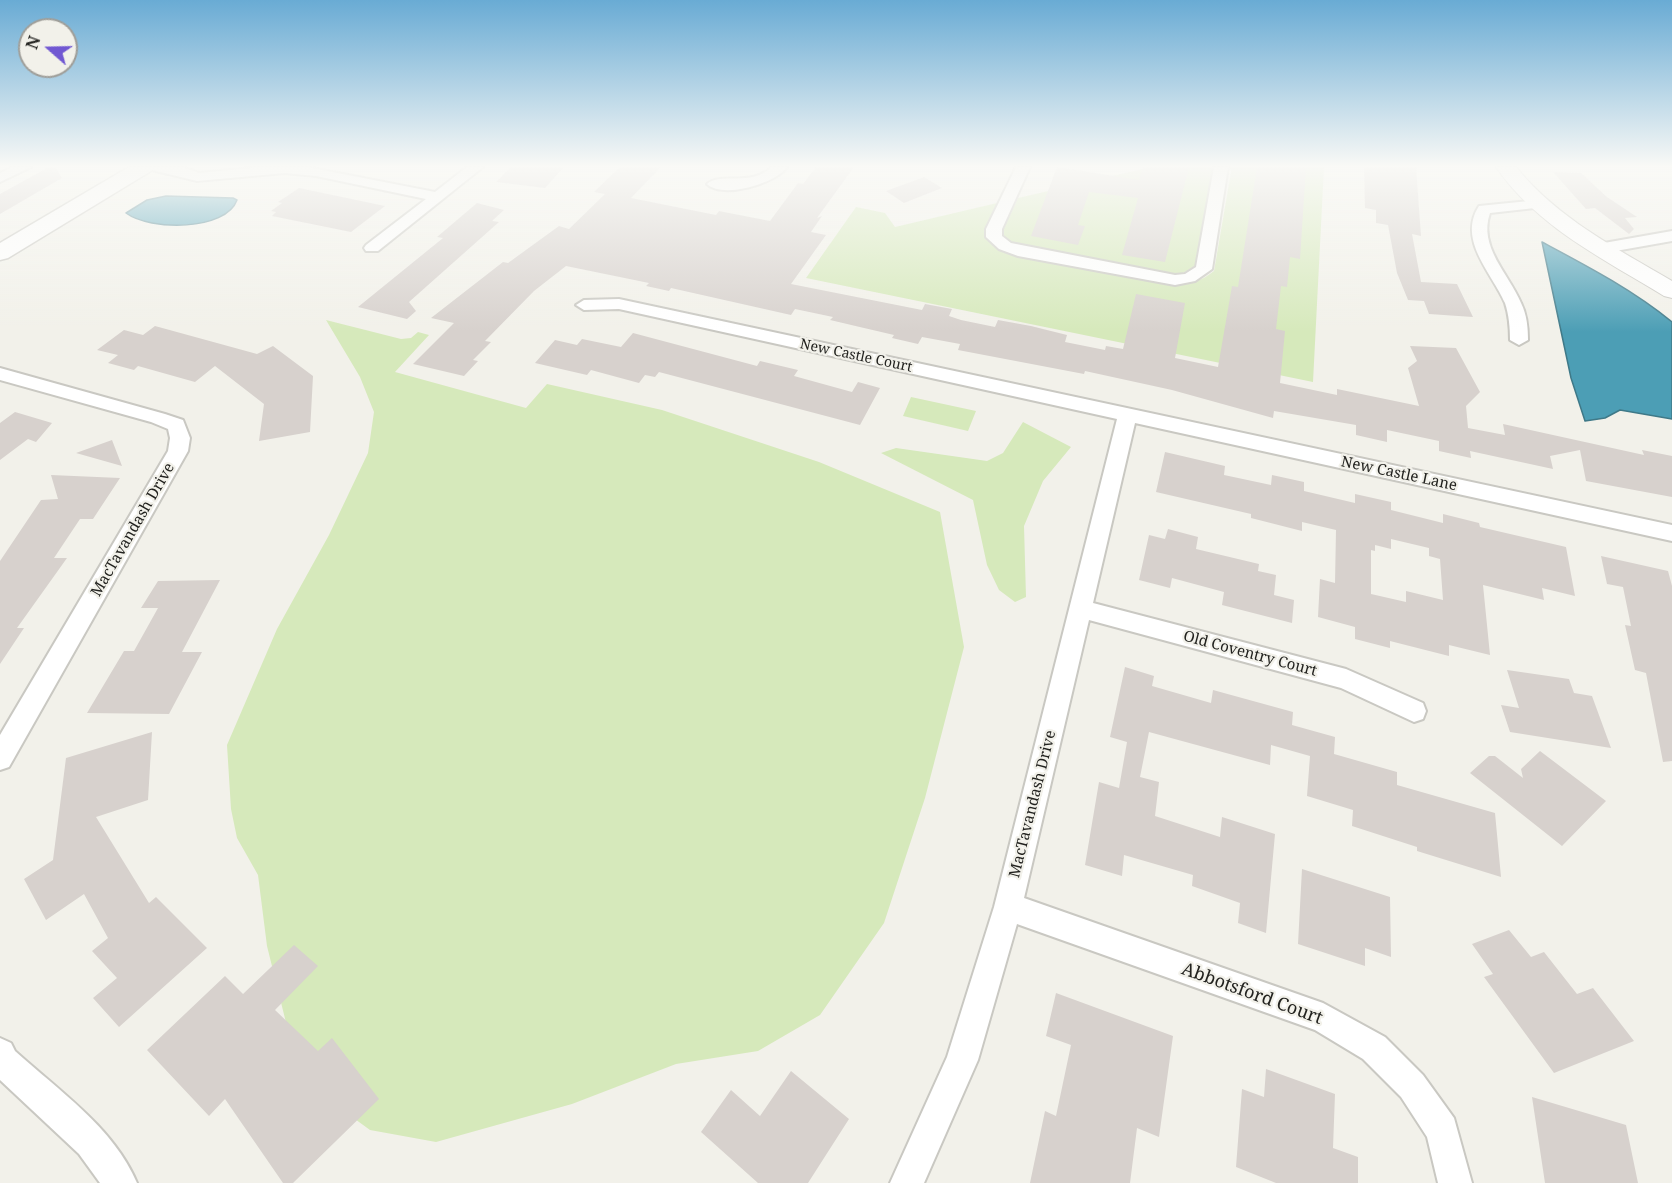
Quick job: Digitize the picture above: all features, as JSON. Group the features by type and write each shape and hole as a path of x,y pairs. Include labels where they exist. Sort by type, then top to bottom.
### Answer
{"main road":[{"path":"0,254 53,222"}],"street":[{"path":"372,248 406,222"},
{"path":"997,222 994,237 1005,246 1018,251 1175,280 1189,278 1204,269 1212,222"},
{"path":"1481,222 1480,242 1513,304 1519,322 1519,340"},
{"path":"1566,222 1672,291"},
{"path":"1604,248 1672,236"},
{"name":"New Castle Court","path":"584,306 619,304 1127,415"},
{"name":"MacTavandash Drive","path":"0,759 178,451 180,438 176,425 5,381"},
{"name":"New Castle Lane","path":"1127,415 1672,533"},
{"name":"MacTavandash Drive","path":"907,1183 962,1060 1008,907 1082,609 1127,415"},
{"name":"Old Coventry Court","path":"1082,609 1346,680 1414,711"},
{"name":"Abbotsford Court","path":"1008,907 1323,1018 1374,1048 1412,1086 1442,1130 1455,1183"},
{"path":"0,1054 4,1062 91,1142 120,1183"}],"green space":[{"path":"845,222 892,222 895,227 915,222 988,222 985,236 997,248 1016,255 1162,283 1189,283 1202,279 1214,271 1222,222 1321,222 1313,382 806,278"},
{"path":"1007,222 1203,222 1195,266 1183,273 1172,275 1011,243 1003,236"},
{"path":"326,320 401,339 411,338 418,332 429,335 395,372 526,408 547,384 662,410 819,462 940,512 964,647 925,798 884,923 820,1015 758,1051 676,1064 572,1104 436,1142 370,1130 300,1079 267,946 258,875 237,838 231,809 227,745 277,629 329,535 368,453 374,412 360,377"},
{"path":"911,397 976,411 968,431 903,416"},
{"path":"1023,422 1071,447 1043,481 1024,526 1026,597 1015,602 999,590 987,565 973,500 881,453 896,448 987,461 1003,453"}],"water":[{"path":"149,222 202,222 186,225"},
{"path":"1542,242 1626,289 1672,322 1672,419 1620,410 1605,418 1585,421 1571,378"}],"building":[{"path":"303,222 364,222 351,232"},
{"path":"454,222 499,222 409,302 416,311 407,319 358,307 443,238 437,237"},
{"path":"576,222 818,222 811,232 826,235 791,284 922,310 925,304 952,309 949,316 961,320 995,327 998,320 1031,326 1067,335 1065,342 1105,350 1106,346 1123,349 1136,294 1185,303 1175,358 1218,367 1232,286 1238,287 1248,222 1302,222 1300,259 1290,257 1287,287 1281,286 1276,329 1285,331 1280,383 1337,395 1337,389 1419,406 1408,368 1417,361 1410,346 1456,348 1480,392 1466,406 1468,428 1505,435 1503,424 1644,455 1642,450 1672,456 1672,497 1586,481 1580,450 1550,456 1553,469 1470,451 1471,458 1439,451 1439,441 1387,430 1387,442 1356,435 1356,425 1274,411 1273,418 1172,390 1085,371 1084,374 958,350 960,344 922,337 918,344 892,338 894,335 830,320 833,317 795,309 791,315 671,288 669,291 646,286 649,283 566,266 534,291 485,341 491,342 473,360 478,361 464,376 413,364 454,323 431,318 503,262 508,263 559,226 569,229"},
{"path":"1036,222 1079,222 1078,225 1085,226 1078,245 1031,236"},
{"path":"1131,222 1175,222 1165,262 1122,255"},
{"path":"1420,222 1421,236 1412,234 1421,282 1457,284 1473,317 1429,314 1424,301 1408,300 1397,273 1388,225 1376,223"},
{"path":"1614,222 1628,222 1634,229 1629,234"},
{"path":"155,326 257,354 273,346 313,376 310,432 259,441 264,404 215,366 195,382 138,366 134,370 108,363 118,355 97,350 124,330 143,335"},
{"path":"633,333 757,366 760,361 798,370 794,376 852,392 858,382 880,388 860,425 659,372 655,377 645,375 639,383 591,370 587,375 535,363 555,340 577,345 582,339 621,347"},
{"path":"15,412 52,423 36,442 28,439 0,460 0,423"},
{"path":"112,440 122,466 76,453"},
{"path":"1165,452 1225,466 1224,475 1271,485 1272,475 1304,482 1304,491 1355,503 1355,494 1391,502 1391,510 1443,523 1443,514 1479,523 1480,527 1566,547 1575,596 1542,588 1544,600 1483,585 1490,655 1449,645 1449,656 1390,641 1390,648 1355,639 1355,627 1318,617 1320,579 1335,583 1336,530 1302,522 1302,531 1251,518 1251,514 1156,492","holes":["1391,539 1429,548 1429,556 1440,559 1443,600 1406,591 1406,602 1371,594 1371,550 1375,551 1375,545 1391,549"]},
{"path":"51,475 120,478 93,519 80,519 54,558 67,558 17,628 24,628 0,664 0,561 41,500 58,499"},
{"path":"1168,529 1198,537 1196,549 1259,564 1258,571 1276,575 1274,595 1294,600 1292,623 1222,605 1224,592 1172,578 1170,588 1139,580 1149,535 1165,539"},
{"path":"1601,556 1668,571 1672,586 1672,761 1663,762 1646,673 1635,670 1625,625 1631,626 1623,587 1607,584"},
{"path":"220,580 182,652 202,652 169,714 87,713 124,651 134,651 158,608 141,608 158,581"},
{"path":"1125,667 1154,676 1152,686 1211,703 1213,690 1293,712 1292,725 1335,737 1334,754 1397,772 1397,785 1495,813 1501,877 1417,851 1417,847 1352,826 1353,810 1307,796 1310,756 1271,745 1270,765 1149,732 1140,777 1159,782 1155,816 1220,837 1222,817 1275,834 1266,933 1238,923 1240,903 1192,886 1193,875 1124,855 1122,876 1085,865 1099,782 1119,788 1127,742 1110,737"},
{"path":"1507,670 1569,679 1574,693 1592,696 1611,748 1510,732 1501,705 1519,708"},
{"path":"152,732 148,800 96,817 149,903 156,897 207,948 119,1027 93,998 117,978 92,951 108,938 84,894 46,920 24,879 53,860 66,758"},
{"path":"1540,751 1606,801 1562,846 1470,773 1489,756 1495,756 1523,778 1521,769"},
{"path":"1302,869 1390,897 1391,957 1365,948 1365,966 1298,944"},
{"path":"1509,930 1531,957 1544,952 1577,994 1593,988 1634,1041 1554,1073 1484,977 1493,974 1472,944"},
{"path":"294,945 318,966 275,1010 318,1051 332,1038 379,1099 293,1183 283,1183 225,1099 209,1116 147,1050 225,976 243,994"},
{"path":"1056,993 1173,1036 1159,1137 1137,1128 1130,1183 1030,1183 1045,1111 1056,1116 1071,1045 1046,1036"},
{"path":"1266,1069 1335,1094 1333,1148 1358,1157 1358,1183 1276,1183 1236,1167 1242,1089 1264,1097"},
{"path":"791,1071 849,1119 808,1183 758,1183 701,1132 731,1090 760,1116"},
{"path":"1532,1097 1626,1125 1638,1183 1545,1183"}]}
